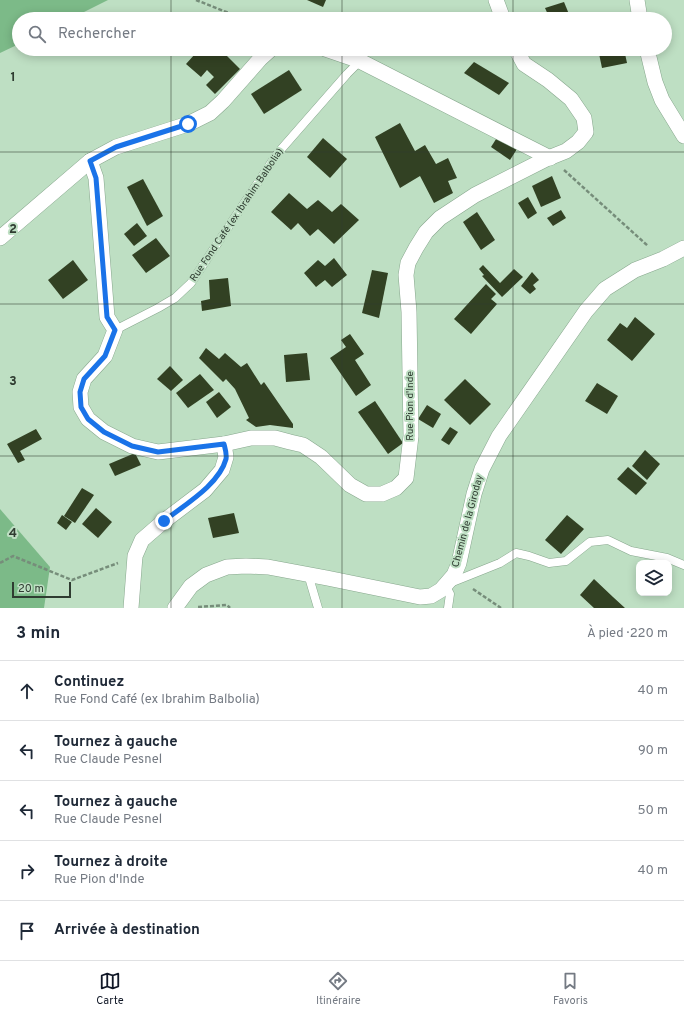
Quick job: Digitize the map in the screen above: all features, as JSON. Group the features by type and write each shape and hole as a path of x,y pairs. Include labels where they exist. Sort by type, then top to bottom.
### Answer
{"street":[{"path":"496,0 500,12"},
{"path":"637,0 639,12"},
{"path":"0,238 90,161 116,147 188,124 210,113 223,101 263,56"},
{"path":"345,56 360,61 550,158"},
{"name":"Rue Pion d'Inde","path":"115,330 105,356 84,379 80,392 81,407 88,419 104,432 132,446 158,452 224,444 251,438 275,438 303,445 322,457 350,485 366,494 382,494 396,488 406,478 412,436 409,312 406,275 408,263 426,232 440,218 475,195 566,151 578,142 586,132 584,118 571,99 548,80 524,64 520,56"},
{"path":"649,56 655,82 662,100 684,136"},
{"path":"90,161 96,178 107,317 115,330"},
{"name":"Chemin de la Giroday","path":"178,604 191,586 206,575 227,568 246,566 268,567 308,574 420,597 431,596 441,590 454,575 459,563 474,494 482,469 499,436 586,311 606,289 635,270 684,248"},
{"path":"131,608 135,556 142,540 164,521 205,490 222,470 226,457 224,444"}],"lane":[{"name":"Rue Fond Café (ex Ibrahim Balbolia)","path":"115,330 175,298 191,283 277,154 360,61"},
{"path":"448,608 450,594 445,585 500,563 516,553 549,563 566,561 590,542 608,540 631,551 667,558 684,565"},
{"path":"308,574 318,608"}],"path":[{"path":"196,0 226,12"},
{"path":"550,158 662,259"},
{"path":"0,563 13,556 72,580 135,556"},
{"path":"460,579 501,608"},
{"path":"178,604 198,607 227,605 230,608"}],"green space":[{"path":"0,0 108,0 84,12 12,12 12,47 0,53"},
{"path":"0,509 50,567 44,608 0,608"}],"building":[{"path":"307,0 326,0 323,7"},
{"path":"564,2 568,12 547,12 545,8"},
{"path":"193,56 227,56 240,69 215,94 206,85 214,77 207,70 201,77 186,64"},
{"path":"599,56 626,56 627,63 602,68"},
{"path":"474,62 509,83 499,95 464,73"},
{"path":"289,70 302,90 264,114 251,94"},
{"path":"400,123 415,151 425,145 436,164 448,158 457,178 448,181 453,193 434,203 420,176 400,188 375,137"},
{"path":"498,136 517,149 510,160 491,147"},
{"path":"323,138 347,159 330,178 307,157"},
{"path":"552,176 561,198 541,207 532,186"},
{"path":"143,179 163,216 147,226 127,187"},
{"path":"289,193 307,209 318,200 332,212 341,204 359,220 334,244 318,229 310,236 298,223 291,230 271,212"},
{"path":"528,197 537,213 528,219 518,203"},
{"path":"561,210 566,218 553,226 547,218"},
{"path":"477,212 495,240 481,250 463,222"},
{"path":"137,223 147,236 134,246 124,234"},
{"path":"156,238 170,256 146,273 132,255"},
{"path":"334,258 347,275 332,287 325,280 316,287 304,273 318,260 325,266"},
{"path":"73,260 88,280 63,299 48,280"},
{"path":"483,265 500,283 514,269 523,277 502,297 482,276 484,275 479,269"},
{"path":"372,270 388,273 379,318 362,313"},
{"path":"532,272 539,280 533,285 536,289 530,294 521,286"},
{"path":"228,278 231,306 202,311 201,301 210,299 209,280"},
{"path":"486,284 496,294 491,299 497,304 471,334 454,319"},
{"path":"635,317 655,334 632,361 607,340 620,323 627,328"},
{"path":"350,334 364,354 355,360 371,385 356,396 330,358 346,347 341,340"},
{"path":"206,348 219,359 225,353 241,367 247,363 261,385 264,382 293,424 293,428 270,425 256,427 246,420 249,418 235,389 226,379 223,382 199,358"},
{"path":"307,353 310,380 286,382 284,355"},
{"path":"170,366 183,380 171,391 157,379"},
{"path":"200,374 214,390 188,408 176,393"},
{"path":"465,379 491,404 470,425 444,400"},
{"path":"597,383 618,396 607,414 585,401"},
{"path":"219,392 231,407 217,418 206,402"},
{"path":"375,401 403,443 388,454 358,412"},
{"path":"427,405 441,414 433,428 418,419"},
{"path":"450,427 458,432 449,445 441,440"},
{"path":"36,429 42,439 20,451 25,460 18,463 7,444"},
{"path":"645,450 660,464 647,480 632,466"},
{"path":"135,453 141,465 115,476 109,464"},
{"path":"628,467 647,483 636,495 617,479"},
{"path":"82,488 94,495 75,523 64,516"},
{"path":"96,508 112,522 98,538 82,524"},
{"path":"234,513 239,533 213,538 208,518"},
{"path":"62,515 72,522 66,530 57,523"},
{"path":"567,515 584,529 561,554 545,540"},
{"path":"594,579 625,608 594,608 580,595"}],"route":[{"path":"164,521 205,490 222,470 226,457 224,444 158,452 132,446 104,432 88,419 81,407 80,392 84,379 105,356 115,330 107,317 96,178 90,161 116,147 188,124"}]}
